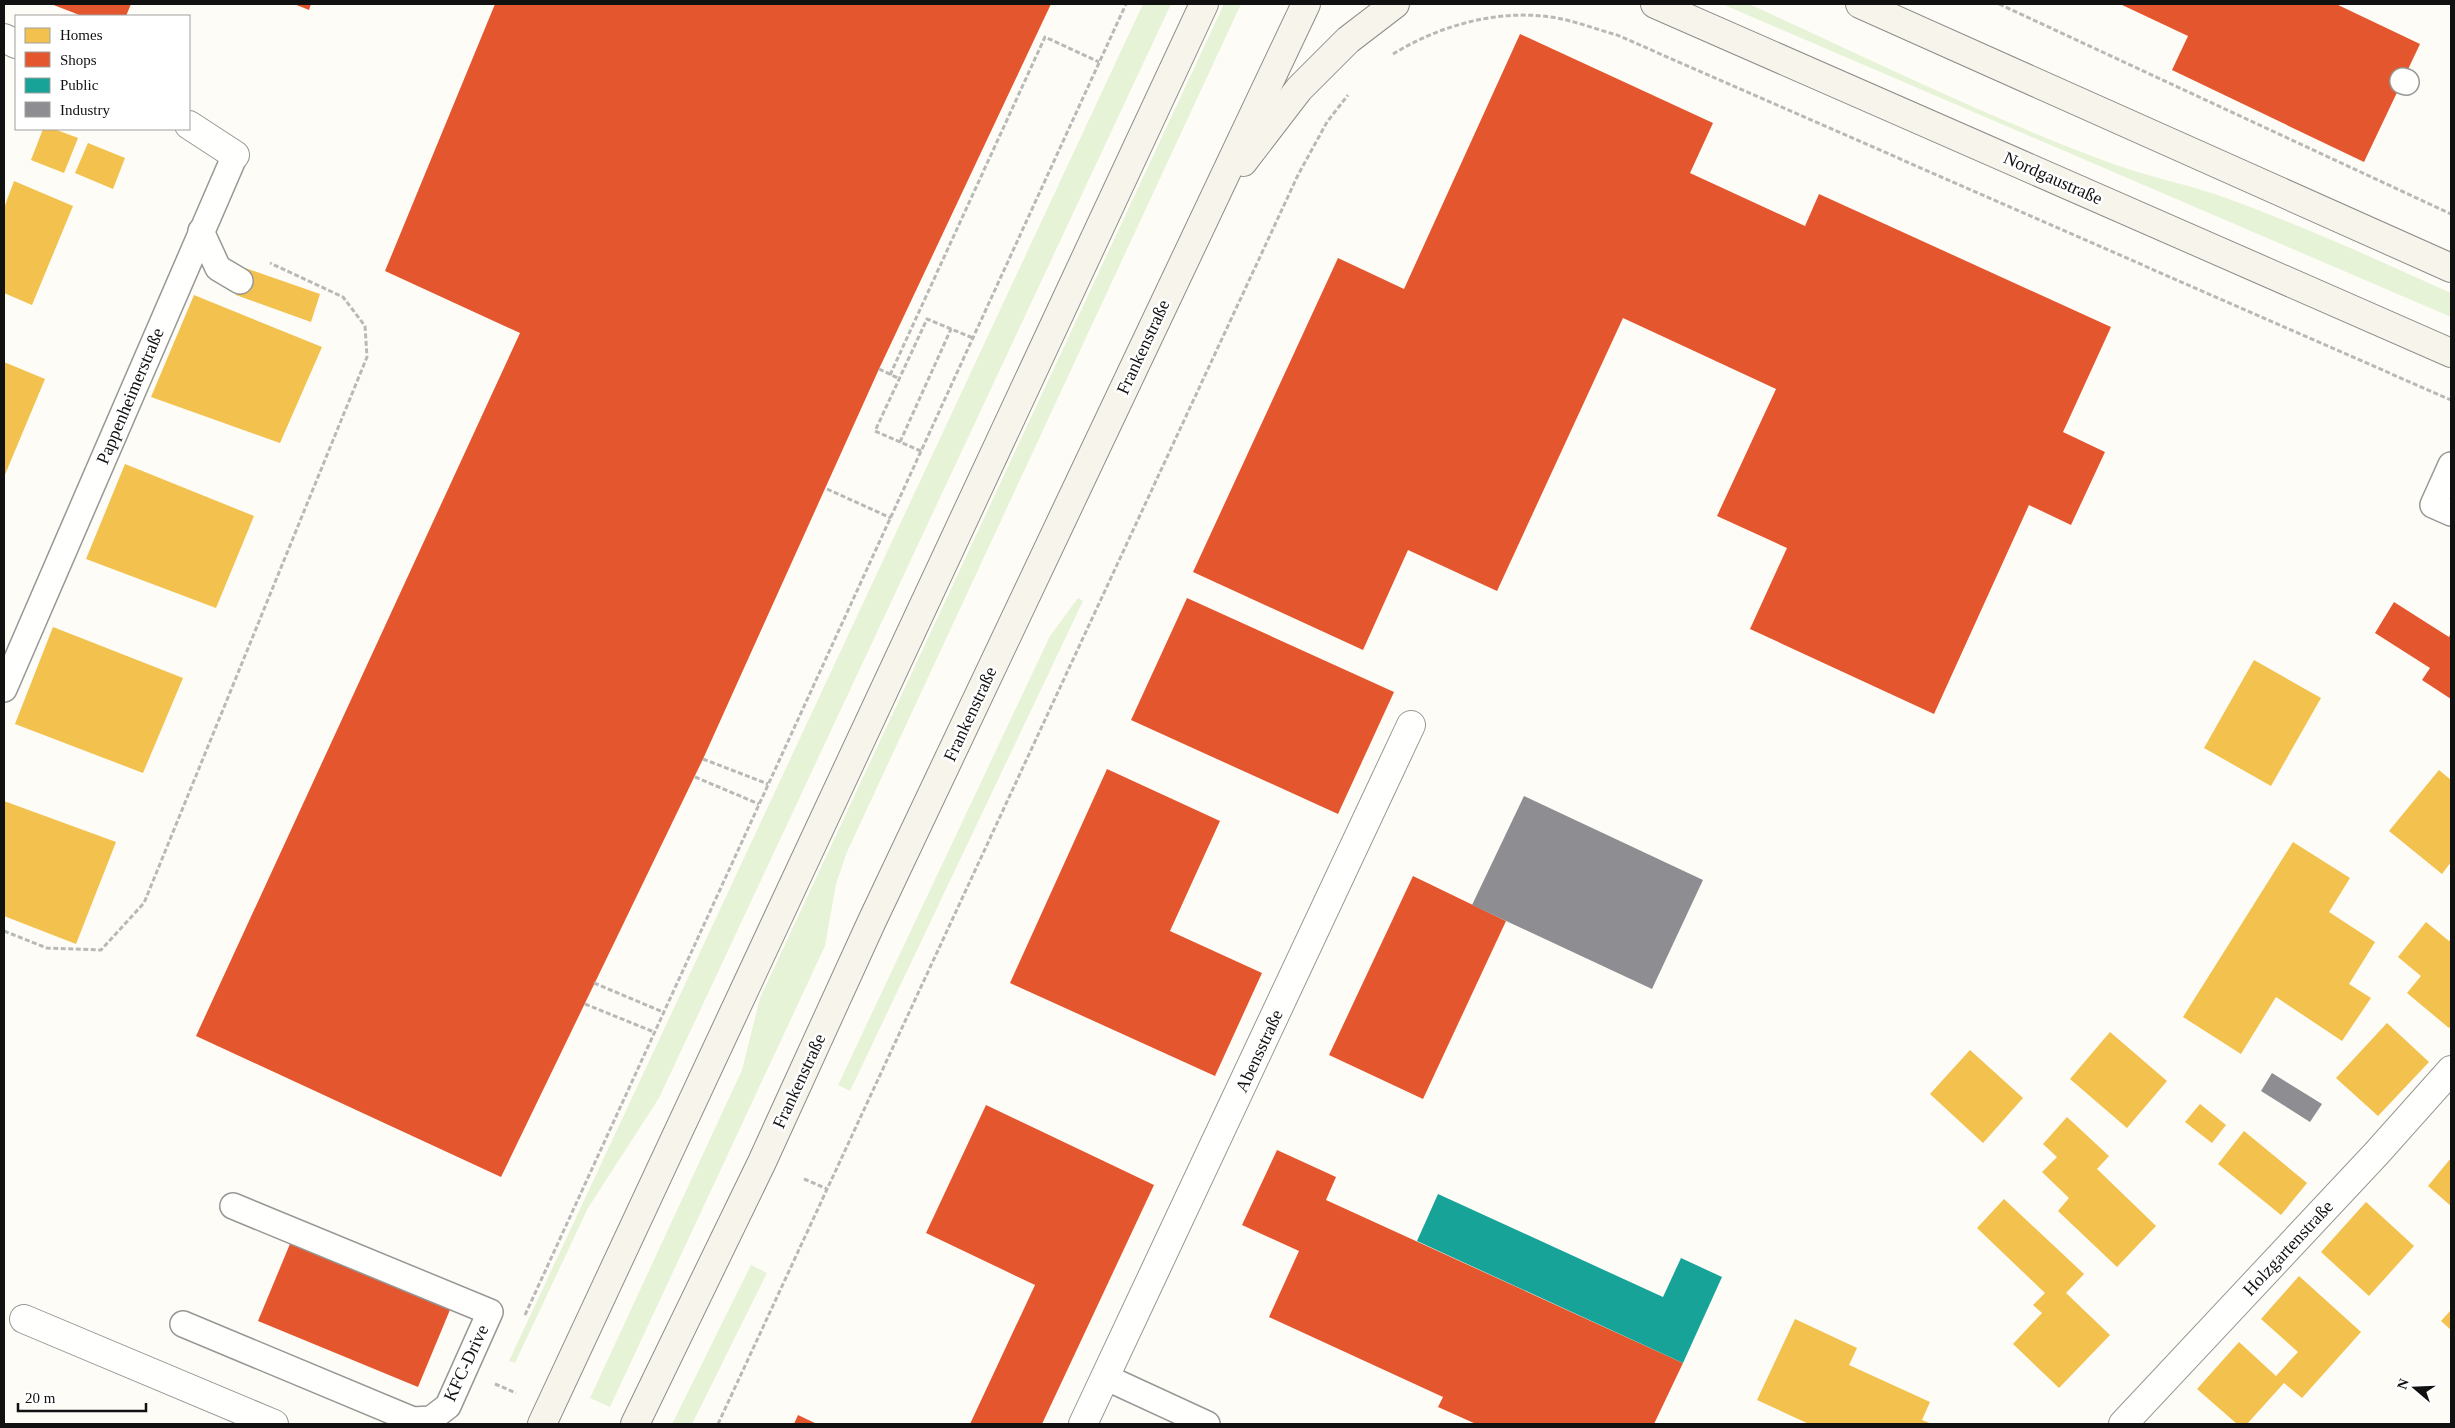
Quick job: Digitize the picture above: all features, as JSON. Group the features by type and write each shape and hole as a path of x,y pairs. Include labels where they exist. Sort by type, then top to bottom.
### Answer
{"main road":[{"path":"542,1424 1204,4"},
{"name":"Frankenstraße","path":"635,1424 762,1162 876,912 1306,4"},
{"path":"1209,207 1299,88 1348,40 1395,4"},
{"name":"Nordgaustraße","path":"1655,4 2451,353"},
{"path":"1860,4 2451,268"}],"street":[{"name":"Pappenheimerstraße","path":"190,125 235,155"},
{"name":"Abensstraße","path":"1083,1424 1240,1093 1411,725"},
{"name":"Holzgartenstraße","path":"2123,1424 2376,1154 2451,1070"},
{"path":"24,1318 274,1424"}],"lane":[{"name":"Pappenheimerstraße","path":"4,688 235,155"},
{"path":"201,231 218,268 240,281"},
{"path":"2451,465 2433,505 2451,513"},
{"name":"KFC-Drive","path":"183,1324 413,1420 431,1419 448,1406 490,1312 233,1206"},
{"path":"1105,1377 1207,1424"}],"path":[{"path":"523,1320 1126,4"},
{"path":"1999,4 2451,214"},
{"path":"1387,58 1416,40 1452,26 1484,18 1561,19 1617,35 2223,298 2451,400"},
{"path":"890,375 1045,37 1099,62"},
{"path":"718,1424 1298,175 1327,122 1352,90"},
{"path":"4,931 47,948 101,950 144,903 368,357 365,326 343,297 263,260"},
{"path":"921,451 875,431 927,319 973,338"},
{"path":"900,442 951,328"},
{"path":"879,369 900,379"},
{"path":"827,489 891,518"},
{"path":"703,759 768,784"},
{"path":"695,777 758,804"},
{"path":"594,983 663,1012"},
{"path":"585,1004 654,1032"},
{"path":"804,1179 827,1189"},
{"path":"490,1392 498,1374"}],"green space":[{"path":"1143,4 1171,4 659,1098 588,1208 515,1363 509,1361"},
{"path":"1224,4 1241,4 847,852 836,884 825,946 610,1407 590,1398 742,1070 760,998"},
{"path":"1722,4 1749,4 1926,86 2060,144 2120,167 2229,199 2341,244 2451,293 2451,317"},
{"path":"1078,598 1083,601 850,1091 838,1085 1050,636"},
{"path":"751,1265 767,1273 692,1424 672,1424"}],"building: Homes":[{"path":"43,130 57,130 78,138 64,173 31,160"},
{"path":"88,143 125,158 113,189 75,173"},
{"path":"14,181 73,206 32,305 4,293 4,208"},
{"path":"245,268 320,294 311,322 236,295"},
{"path":"194,295 322,347 280,443 151,397"},
{"path":"4,362 45,379 4,477"},
{"path":"125,464 254,516 216,608 86,559"},
{"path":"53,627 183,678 143,773 15,724"},
{"path":"2254,660 2321,698 2271,786 2204,748"},
{"path":"2439,770 2451,780 2451,862 2442,874 2389,831"},
{"path":"4,801 116,842 76,944 4,916"},
{"path":"2293,842 2350,878 2329,912 2375,942 2349,984 2371,998 2342,1041 2276,997 2241,1054 2183,1017"},
{"path":"2426,922 2449,941 2451,939 2451,1025 2449,1028 2407,993 2421,976 2398,957"},
{"path":"2387,1023 2429,1062 2378,1116 2336,1078"},
{"path":"2110,1032 2167,1081 2127,1128 2070,1079"},
{"path":"1970,1050 2023,1098 1983,1143 1930,1094"},
{"path":"2200,1104 2226,1125 2212,1143 2185,1122"},
{"path":"2067,1117 2109,1156 2097,1169 2156,1226 2117,1267 2058,1211 2069,1198 2042,1172 2057,1157 2043,1144"},
{"path":"2244,1131 2307,1183 2281,1215 2218,1164"},
{"path":"2451,1158 2451,1206 2428,1186"},
{"path":"2004,1199 2084,1274 2066,1293 2110,1335 2059,1388 2013,1344 2042,1313 2033,1305 2045,1293 1977,1228"},
{"path":"2366,1202 2414,1246 2369,1296 2321,1252"},
{"path":"2299,1276 2361,1332 2302,1398 2284,1383 2247,1424 2237,1424 2197,1389 2239,1342 2276,1376 2298,1352 2261,1319"},
{"path":"2451,1310 2451,1330 2441,1321"},
{"path":"1795,1319 1857,1348 1849,1365 1930,1402 1922,1420 1932,1424 1809,1424 1757,1400"}],"building: Shops":[{"path":"51,4 131,4 126,15 79,15"},
{"path":"294,4 311,4 309,10"},
{"path":"495,4 1051,4 879,369 703,759 501,1177 196,1036 520,333 385,271"},
{"path":"2120,4 2336,4 2420,44 2364,162 2172,70 2188,36"},
{"path":"1520,34 1713,123 1690,173 1805,226 1819,194 2111,327 2063,432 2105,452 2071,525 2029,505 1934,714 1750,629 1787,548 1717,516 1776,389 1623,318 1497,591 1408,550 1363,650 1193,572 1338,258 1404,289"},
{"path":"1187,598 1394,692 1338,814 1131,720"},
{"path":"2394,602 2449,637 2451,633 2451,699 2422,680 2430,668 2375,633"},
{"path":"1107,769 1220,821 1170,931 1262,973 1215,1076 1010,983"},
{"path":"1413,876 1506,921 1423,1099 1329,1055"},
{"path":"986,1105 1154,1185 1042,1424 970,1424 1035,1285 926,1233"},
{"path":"1277,1150 1336,1177 1326,1200 1683,1363 1654,1424 1476,1424 1438,1407 1443,1397 1269,1317 1299,1251 1242,1225"},
{"path":"292,1239 452,1305 418,1387 258,1321"},
{"path":"798,1415 817,1424 794,1424"}],"building: Public":[{"path":"1438,1194 1663,1297 1681,1258 1722,1277 1683,1363 1417,1241"}],"building: Industry":[{"path":"1524,796 1703,880 1652,989 1472,905"},
{"path":"2272,1073 2322,1104 2310,1122 2261,1091"}]}
